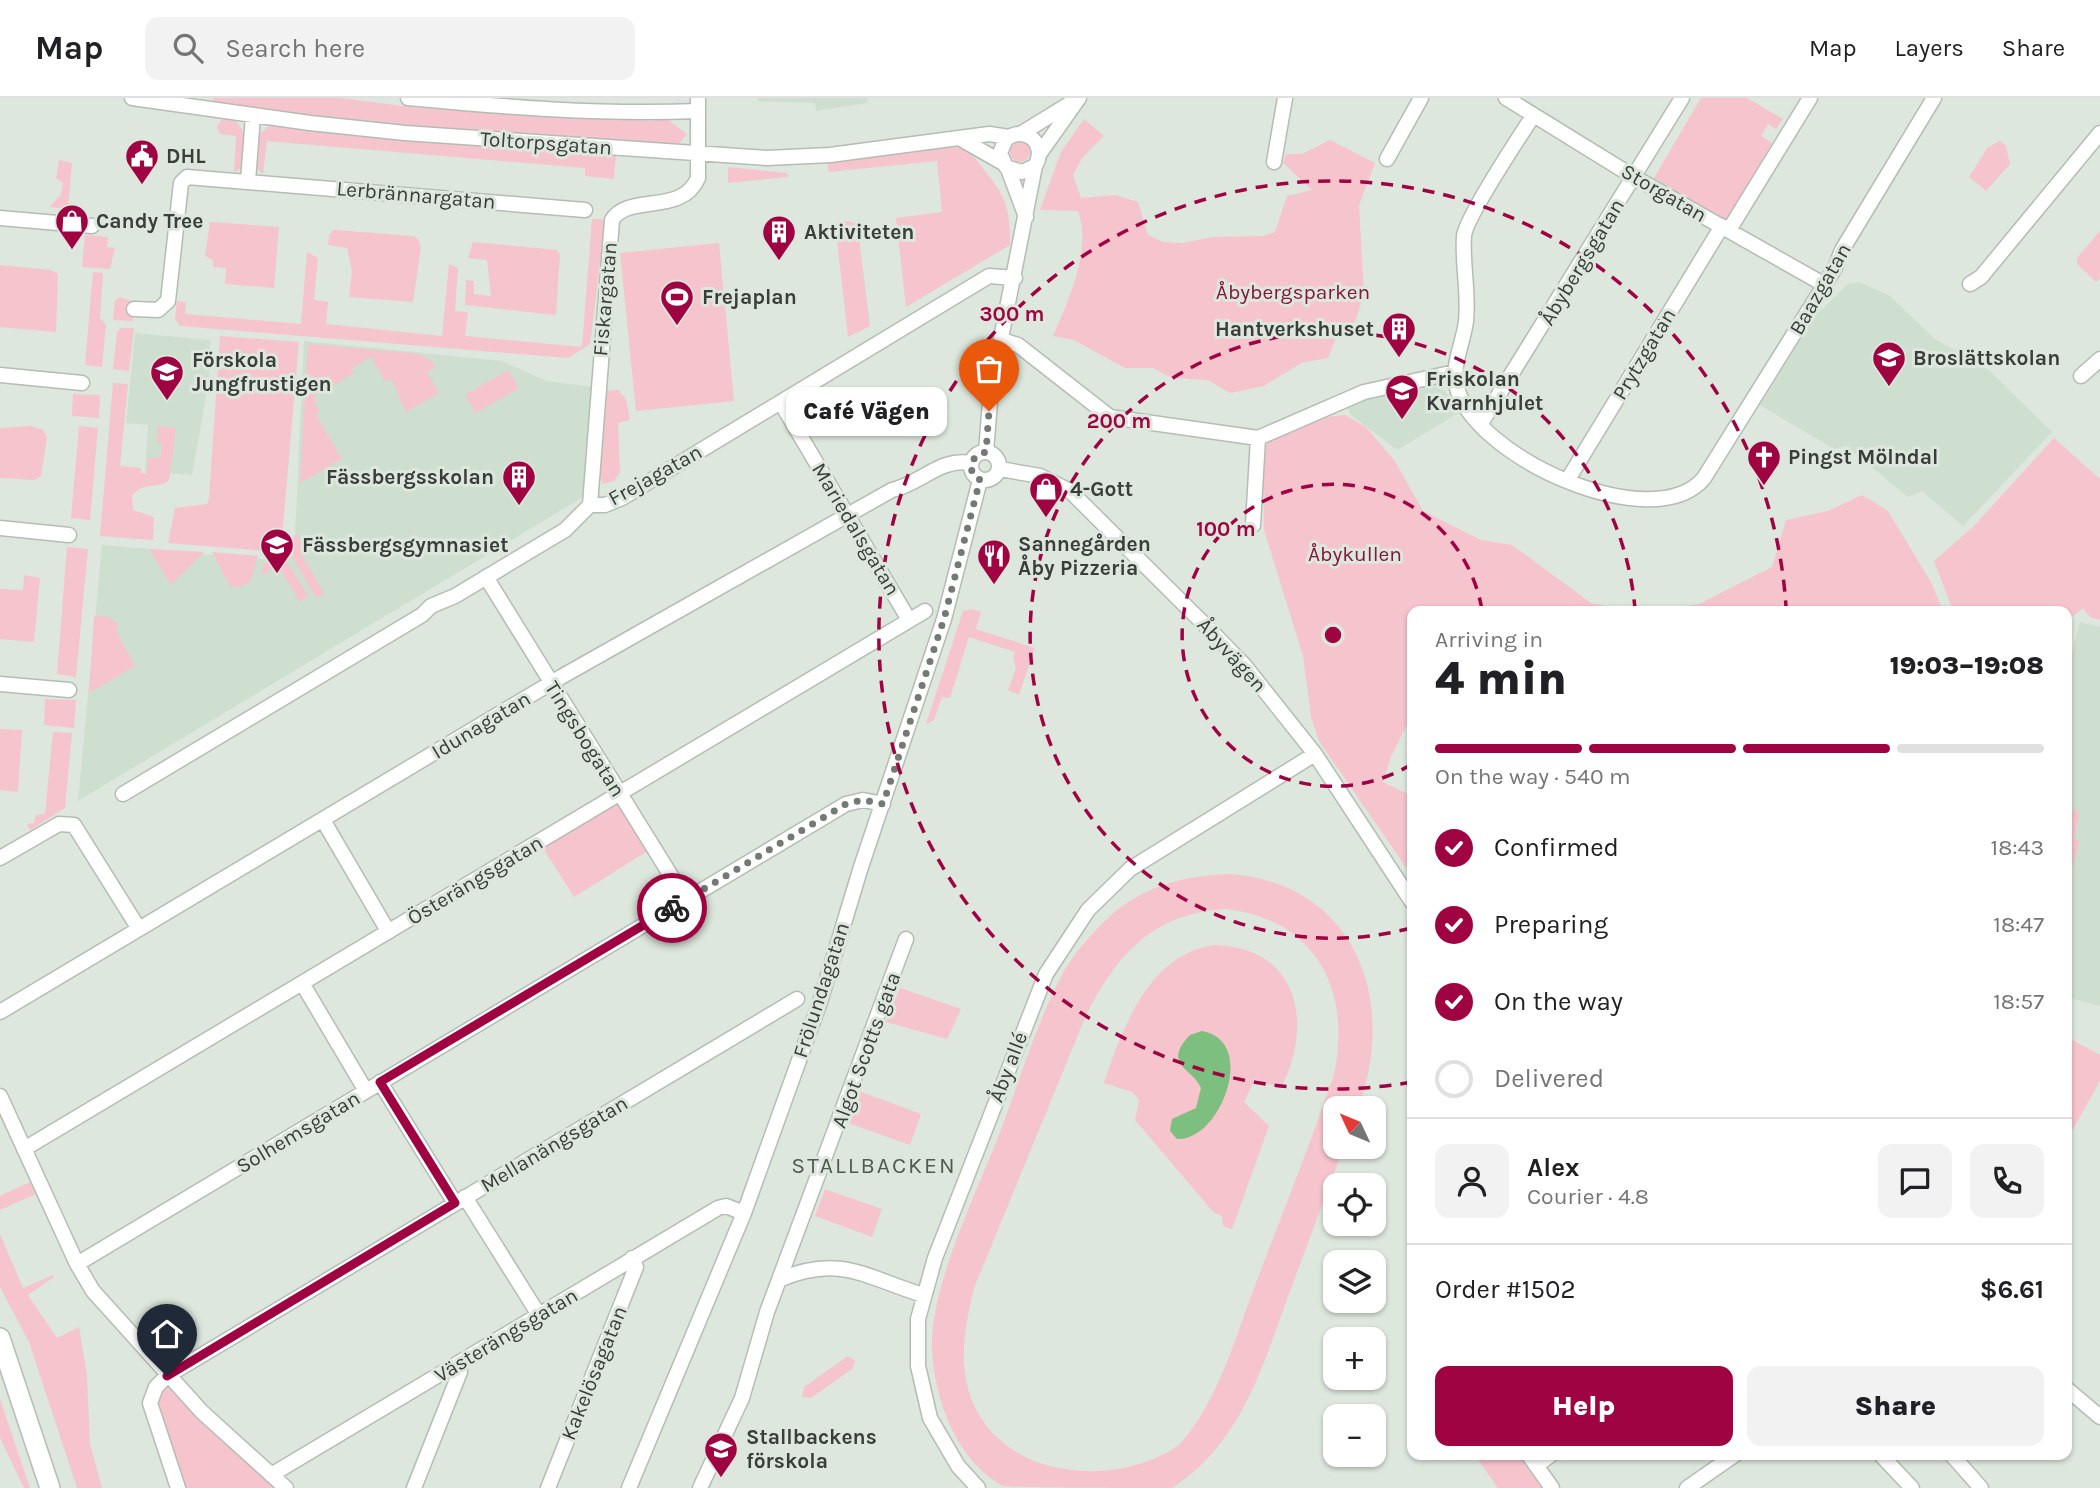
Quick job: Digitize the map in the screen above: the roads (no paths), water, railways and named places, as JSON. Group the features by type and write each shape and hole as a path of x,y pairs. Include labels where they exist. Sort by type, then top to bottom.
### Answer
{"main road":[{"path":"0,1338 50,1488"},
{"path":"0,1368 40,1488"}],"street":[{"name":"Toltorpsgatan","path":"132,98 253,116 405,133 797,158 989,134 1015,135"},
{"path":"408,98 640,113 698,105"},
{"path":"1027,218 1001,149 1015,135 1079,98"},
{"path":"961,139 1006,166 1022,172 1037,159 1079,98"},
{"path":"1274,162 1284,98"},
{"path":"1387,159 1421,98"},
{"name":"Storgatan","path":"1506,98 1530,108 1634,177 1825,285"},
{"name":"Åbybergsgatan","path":"1480,425 1682,98"},
{"name":"Prytzgatan","path":"1567,481 1810,98"},
{"name":"Baazgatan","path":"1567,481 1602,493 1669,498 1693,490 1704,478 1825,285 1934,98"},
{"name":"Fiskargatan","path":"590,505 612,220 618,212 674,200 688,192 698,177 698,105"},
{"path":"1530,108 1468,223 1464,246 1467,310 1455,372 1461,397 1480,425 1500,446 1567,481"},
{"path":"248,181 253,116"},
{"path":"1970,284 1981,277 2100,133"},
{"path":"986,452 991,389 1037,159 1035,140 1015,135"},
{"name":"Lerbrännargatan","path":"134,309 158,310 168,301 183,180 187,177 585,210"},
{"path":"0,219 92,226"},
{"name":"Frejagatan","path":"123,794 422,615 431,606 565,530 590,505 605,505 622,498 982,279 996,274 1015,278"},
{"path":"1002,340 1018,345 1031,354 1110,417 1258,438 1364,392 1455,372"},
{"path":"2081,376 2100,359"},
{"path":"0,375 82,383"},
{"name":"Mariedalsgatan","path":"781,402 909,620"},
{"path":"1253,525 1258,438"},
{"path":"986,452 997,457 1000,469 993,479 980,480 972,473 971,463 977,455 986,452"},
{"name":"Idunagatan","path":"0,1012 551,684 892,490 905,487 946,464 971,463"},
{"name":"Åbyvägen","path":"1000,469 1040,475 1070,491 1245,666 1315,754 1407,894"},
{"name":"Frölundagatan","path":"629,1488 744,1213 823,993 944,619 980,480"},
{"path":"0,528 69,535"},
{"name":"Tingsbogatan","path":"486,577 686,900"},
{"name":"Österängsgatan","path":"24,1149 925,611"},
{"path":"0,684 69,690"},
{"name":"Åby allé","path":"978,1488 941,1441 924,1399 916,1346 923,1295 1046,974 1074,927 1107,890 1151,853 1315,754"},
{"name":"Solhemsgatan","path":"77,1264 846,804 863,800 883,804"},
{"path":"323,820 388,931"},
{"path":"0,858 59,824 71,824 82,835 139,929"},
{"name":"Algot Scotts gata","path":"700,1488 742,1398 763,1325 906,939"},
{"path":"302,983 366,1091"},
{"name":"Mellanängsgatan","path":"167,1376 797,999"},
{"path":"380,1082 539,1315"},
{"path":"0,1096 77,1264 103,1304 167,1376 286,1488"},
{"name":"Västerängsgatan","path":"271,1475 718,1208 726,1206 744,1213"},
{"name":"Kakelösagatan","path":"548,1488 636,1268 632,1258"},
{"path":"781,1279 802,1270 841,1267 923,1295"},
{"path":"414,1488 460,1372 460,1364"},
{"path":"167,1376 156,1387 150,1403 178,1488"},
{"path":"2072,1393 2100,1417"},
{"path":"1532,1460 1552,1488"},
{"path":"1688,1488 1728,1460"},
{"path":"1886,1460 1912,1488"},
{"path":"1956,1460 1981,1488"}],"place":[{"name":"DHL","path":"142,186"},
{"name":"Candy Tree","path":"72,251"},
{"name":"Aktiviteten","path":"779,262"},
{"name":"Frejaplan","path":"677,327"},
{"name":"Hantverkshuset","path":"1399,359"},
{"name":"Broslättskolan","path":"1889,388"},
{"name":"Förskola Jungfrustigen","path":"167,402"},
{"name":"Café Vägen","path":"989,411"},
{"name":"Friskolan Kvarnhjulet","path":"1402,421"},
{"name":"Pingst Mölndal","path":"1764,487"},
{"name":"Fässbergsskolan","path":"519,507"},
{"name":"4-Gott","path":"1046,519"},
{"name":"Fässbergsgymnasiet","path":"277,575"},
{"name":"Sannegården Åby Pizzeria","path":"994,586"},
{"name":"Stallbackens förskola","path":"721,1479"}],"district":[{"name":"STALLBACKEN","path":"874,1165"}],"park label":[{"name":"Åbybergsparken","path":"1293,292"},
{"name":"Åbykullen","path":"1355,554"}]}
